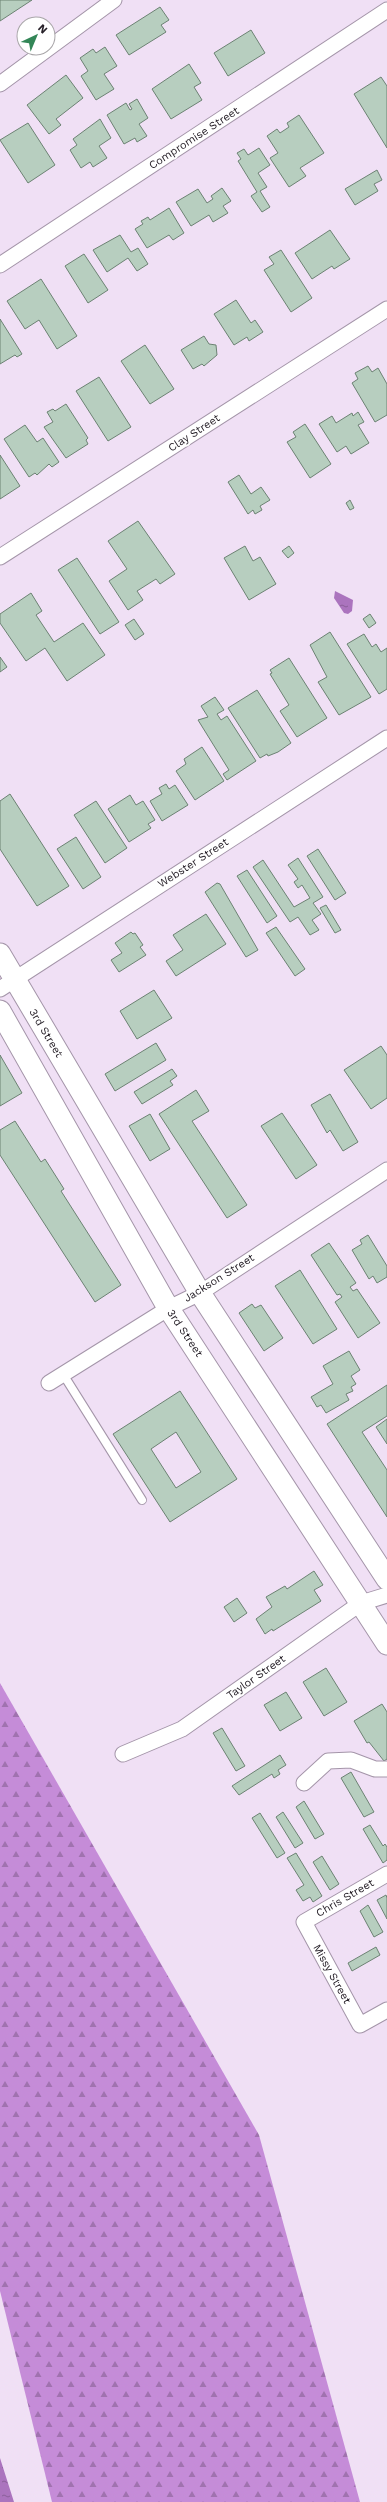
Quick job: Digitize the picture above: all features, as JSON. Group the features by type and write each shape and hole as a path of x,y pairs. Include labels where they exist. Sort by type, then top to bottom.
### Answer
{"main road":[{"name":"3rd Street","path":"0,954 7,984 200,1292 387,1579"},
{"name":"3rd Street","path":"0,1011 169,1308 387,1644"}],"street":[{"path":"0,84 114,0"},
{"name":"Compromise Street","path":"0,265 387,10"},
{"name":"Clay Street","path":"0,557 387,309"},
{"name":"Webster Street","path":"7,984 387,738"},
{"name":"Jackson Street","path":"49,1383 169,1308 200,1292 387,1170"},
{"name":"Taylor Street","path":"123,1754 182,1729 361,1604 387,1595"},
{"path":"304,1783 328,1761 351,1760 375,1769 387,1769"},
{"name":"Chris Street","path":"304,1922 387,1874"},
{"name":"Missy Street","path":"304,1922 360,2025 387,2010"}],"lane":[{"path":"63,1374 142,1500"}],"green space":[{"path":"0,1683 259,2135 360,2502 52,2502 0,2291"}],"water":[{"path":"335,591 353,600 352,611 348,614 344,613 334,598"},
{"path":"0,2458 14,2502 0,2502"}],"building":[{"path":"0,0 32,0 0,21"},
{"path":"160,7 169,20 161,25 166,32 129,55 116,35"},
{"path":"251,30 265,53 228,76 214,53"},
{"path":"105,47 117,66 104,74 114,89 96,100 81,76 88,71 80,58 93,49 96,53"},
{"path":"189,64 201,83 194,87 202,100 171,119 152,89"},
{"path":"66,75 83,98 56,119 61,125 49,134 27,105"},
{"path":"381,77 387,86 387,148 354,94"},
{"path":"137,99 148,118 139,124 147,136 137,142 135,138 124,144 107,115 126,103 130,110 132,109 129,104"},
{"path":"299,115 324,153 300,168 306,176 289,187 270,158 278,153 267,136 277,129 280,133 289,127 287,123"},
{"path":"100,119 111,138 99,146 107,158 93,167 90,162 81,168 70,150 77,145 73,139"},
{"path":"28,123 55,165 28,183 0,140"},
{"path":"259,148 270,165 258,173 267,187 260,191 270,207 262,212 251,196 257,192 238,161 241,159 237,153 244,149 248,155"},
{"path":"377,170 382,180 374,184 378,191 355,205 345,189"},
{"path":"222,188 231,201 223,206 228,213 213,222 209,215 191,226 176,202 198,189 207,203 213,199 211,196"},
{"path":"169,208 184,233 173,240 169,235 147,248 135,229 143,224 141,221 148,217 150,220"},
{"path":"330,230 350,259 334,269 332,266 312,279 295,253"},
{"path":"120,235 131,252 138,248 148,264 137,271 128,258 107,272 93,250"},
{"path":"281,250 312,298 291,312 264,270 274,264 269,257"},
{"path":"84,254 108,290 88,303 65,266"},
{"path":"41,279 77,336 57,349 39,320 25,329 7,301"},
{"path":"236,300 251,323 255,320 263,332 249,341 247,337 234,345 214,314"},
{"path":"0,319 22,354 17,357 15,355 0,364"},
{"path":"204,336 209,344 216,345 217,355 204,366 202,364 193,369 181,350"},
{"path":"145,345 174,389 150,404 121,361"},
{"path":"368,366 372,372 378,368 387,384 387,415 375,422 352,383 358,379 355,373"},
{"path":"99,377 131,427 108,441 76,391"},
{"path":"66,404 88,438 86,440 88,444 66,458 44,427 53,422 47,412 53,409 55,411"},
{"path":"358,412 364,422 358,425 369,443 351,454 346,446 337,452 319,424 332,416 336,423 352,413 353,416"},
{"path":"305,424 331,464 310,478 287,442 296,437 293,432"},
{"path":"25,425 37,442 43,438 59,462 52,467 49,464 37,475 35,473 29,477 4,439"},
{"path":"0,455 20,486 0,499"},
{"path":"239,475 251,494 261,487 270,500 260,506 262,510 255,514 253,510 248,514 228,482"},
{"path":"350,500 354,508 350,510 346,503"},
{"path":"138,521 175,574 160,584 156,579 137,591 143,600 128,610 109,581 127,569 108,541"},
{"path":"245,546 253,561 260,557 276,584 249,600 224,558"},
{"path":"289,546 294,553 288,558 282,551"},
{"path":"77,558 119,622 100,634 58,570"},
{"path":"31,593 42,611 36,615 54,642 83,623 105,655 67,681 45,648 26,661 0,623 0,614"},
{"path":"370,614 376,623 369,628 363,619"},
{"path":"134,619 144,634 135,640 125,625"},
{"path":"330,632 371,697 339,715 318,682 327,677 310,645"},
{"path":"364,634 372,647 376,644 381,652 387,648 387,689 379,694 347,644"},
{"path":"0,657 7,667 0,672"},
{"path":"289,658 327,718 297,737 280,711 289,705 270,674 272,673 270,670"},
{"path":"257,690 291,743 278,752 268,756 267,754 260,758 228,708"},
{"path":"215,697 224,710 217,714 221,720 227,716 256,761 227,780 223,774 229,770 198,720 208,717 201,706"},
{"path":"202,747 224,781 195,800 176,771 186,764 184,759"},
{"path":"166,784 169,789 175,785 188,805 162,821 150,801 162,794 159,788"},
{"path":"10,794 69,886 37,906 0,849 0,801"},
{"path":"130,795 136,805 143,801 155,820 148,824 151,828 129,842 108,809"},
{"path":"96,801 127,848 105,863 74,815"},
{"path":"76,837 101,877 83,889 57,849"},
{"path":"318,849 346,893 335,900 307,856"},
{"path":"298,858 323,897 313,903 321,914 312,920 319,930 310,935 298,917 290,922 253,867 263,860 294,907 310,898 302,885 298,888 294,882 298,879 288,865"},
{"path":"247,870 277,916 267,923 237,876"},
{"path":"217,883 220,884 258,950 246,957 205,892"},
{"path":"326,905 341,930 335,933 320,908"},
{"path":"206,914 226,944 176,976 166,961 183,950 173,935"},
{"path":"276,927 305,969 295,976 266,933"},
{"path":"131,932 133,934 135,933 143,945 140,947 146,955 119,972 111,960 122,953 115,943"},
{"path":"154,990 172,1018 137,1039 120,1011"},
{"path":"156,1043 166,1060 115,1091 105,1074"},
{"path":"381,1046 387,1055 387,1098 371,1109 344,1070"},
{"path":"0,1055 22,1093 0,1106"},
{"path":"172,1069 177,1076 170,1081 173,1085 142,1104 134,1092"},
{"path":"196,1090 209,1111 192,1121 247,1205 227,1218 159,1114"},
{"path":"330,1094 358,1142 343,1151 330,1130 327,1133 311,1105"},
{"path":"282,1113 317,1165 296,1179 261,1126"},
{"path":"150,1114 170,1149 150,1161 129,1126"},
{"path":"15,1121 41,1162 45,1159 64,1189 61,1191 121,1285 95,1302 0,1155 0,1130"},
{"path":"368,1235 387,1266 387,1277 377,1283 373,1276 369,1279 352,1250 362,1244 360,1240"},
{"path":"329,1243 356,1283 350,1287 353,1291 357,1289 380,1323 358,1338 335,1302 342,1297 340,1294 337,1295 311,1255"},
{"path":"300,1270 337,1329 313,1344 275,1286"},
{"path":"252,1304 255,1308 261,1305 283,1338 264,1351 239,1313"},
{"path":"349,1351 360,1370 351,1376 356,1384 351,1387 353,1391 346,1394 349,1400 326,1413 321,1405 317,1407 311,1397 333,1384 323,1366"},
{"path":"387,1385 387,1416 362,1432 387,1470 387,1517 327,1424"},
{"path":"180,1391 237,1479 170,1522 113,1434","holes":["176,1432 201,1472 176,1488 151,1449"]},
{"path":"387,1419 387,1444 376,1427"},
{"path":"314,1571 323,1585 314,1590 321,1601 273,1631 272,1629 265,1634 256,1619 272,1607 266,1597 285,1586 287,1589"},
{"path":"237,1598 247,1613 234,1622 224,1607"},
{"path":"326,1668 347,1702 324,1716 303,1682"},
{"path":"286,1692 302,1718 280,1731 264,1705"},
{"path":"382,1704 387,1712 387,1759 384,1761 369,1742 367,1743 354,1721"},
{"path":"222,1728 245,1766 236,1771 213,1733"},
{"path":"280,1755 286,1765 278,1770 280,1774 274,1778 272,1774 239,1795 232,1786"},
{"path":"351,1772 374,1812 364,1817 341,1778"},
{"path":"304,1801 324,1834 315,1839 296,1807"},
{"path":"283,1812 303,1843 295,1848 276,1817"},
{"path":"260,1813 285,1853 277,1858 252,1818"},
{"path":"370,1825 383,1846 385,1844 387,1847 387,1860 383,1863 363,1829"},
{"path":"296,1853 322,1896 313,1902 310,1897 303,1901 296,1890 304,1885 287,1858"},
{"path":"322,1856 339,1884 330,1890 313,1862"},
{"path":"386,1895 387,1898 387,1919 377,1900"},
{"path":"368,1905 383,1932 374,1937 360,1911"},
{"path":"376,1947 380,1955 352,1971 348,1963"}]}
